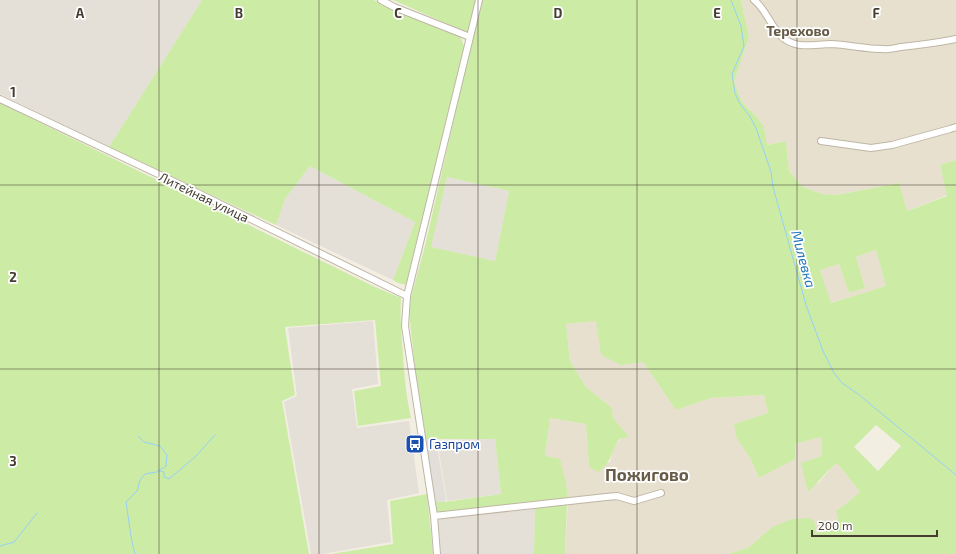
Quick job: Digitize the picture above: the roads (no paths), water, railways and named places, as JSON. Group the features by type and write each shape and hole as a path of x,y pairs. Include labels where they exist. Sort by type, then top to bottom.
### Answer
{"street":[{"path":"380,0 470,37"},
{"path":"437,554 434,516 405,326 407,296 479,0"},
{"path":"754,0 763,9 769,21 780,35 794,44 804,46 814,44 831,44 884,49 932,44 956,39"},
{"name":"Литейная улица","path":"0,99 407,296"},
{"path":"821,141 871,148 956,127"},
{"path":"434,516 617,496 634,501 661,493"}],"waterway":[{"name":"Милевка","path":"731,0 741,26 744,46 732,74 735,93 740,104 749,115 756,128 771,172 773,187 806,305 823,351 834,373 842,383 858,394 956,475"},
{"path":"160,471 164,472 164,477 169,479 195,457 215,435"},
{"path":"135,554 126,502 137,491 140,480 145,474 157,472 166,466 167,455 160,446 144,442 138,436"},
{"path":"0,546 14,542 37,513"}],"place":[{"name":"Газпром","path":"415,444"}],"district":[{"name":"Терехово","path":"798,30"},
{"name":"Пожигово","path":"647,474"}]}
